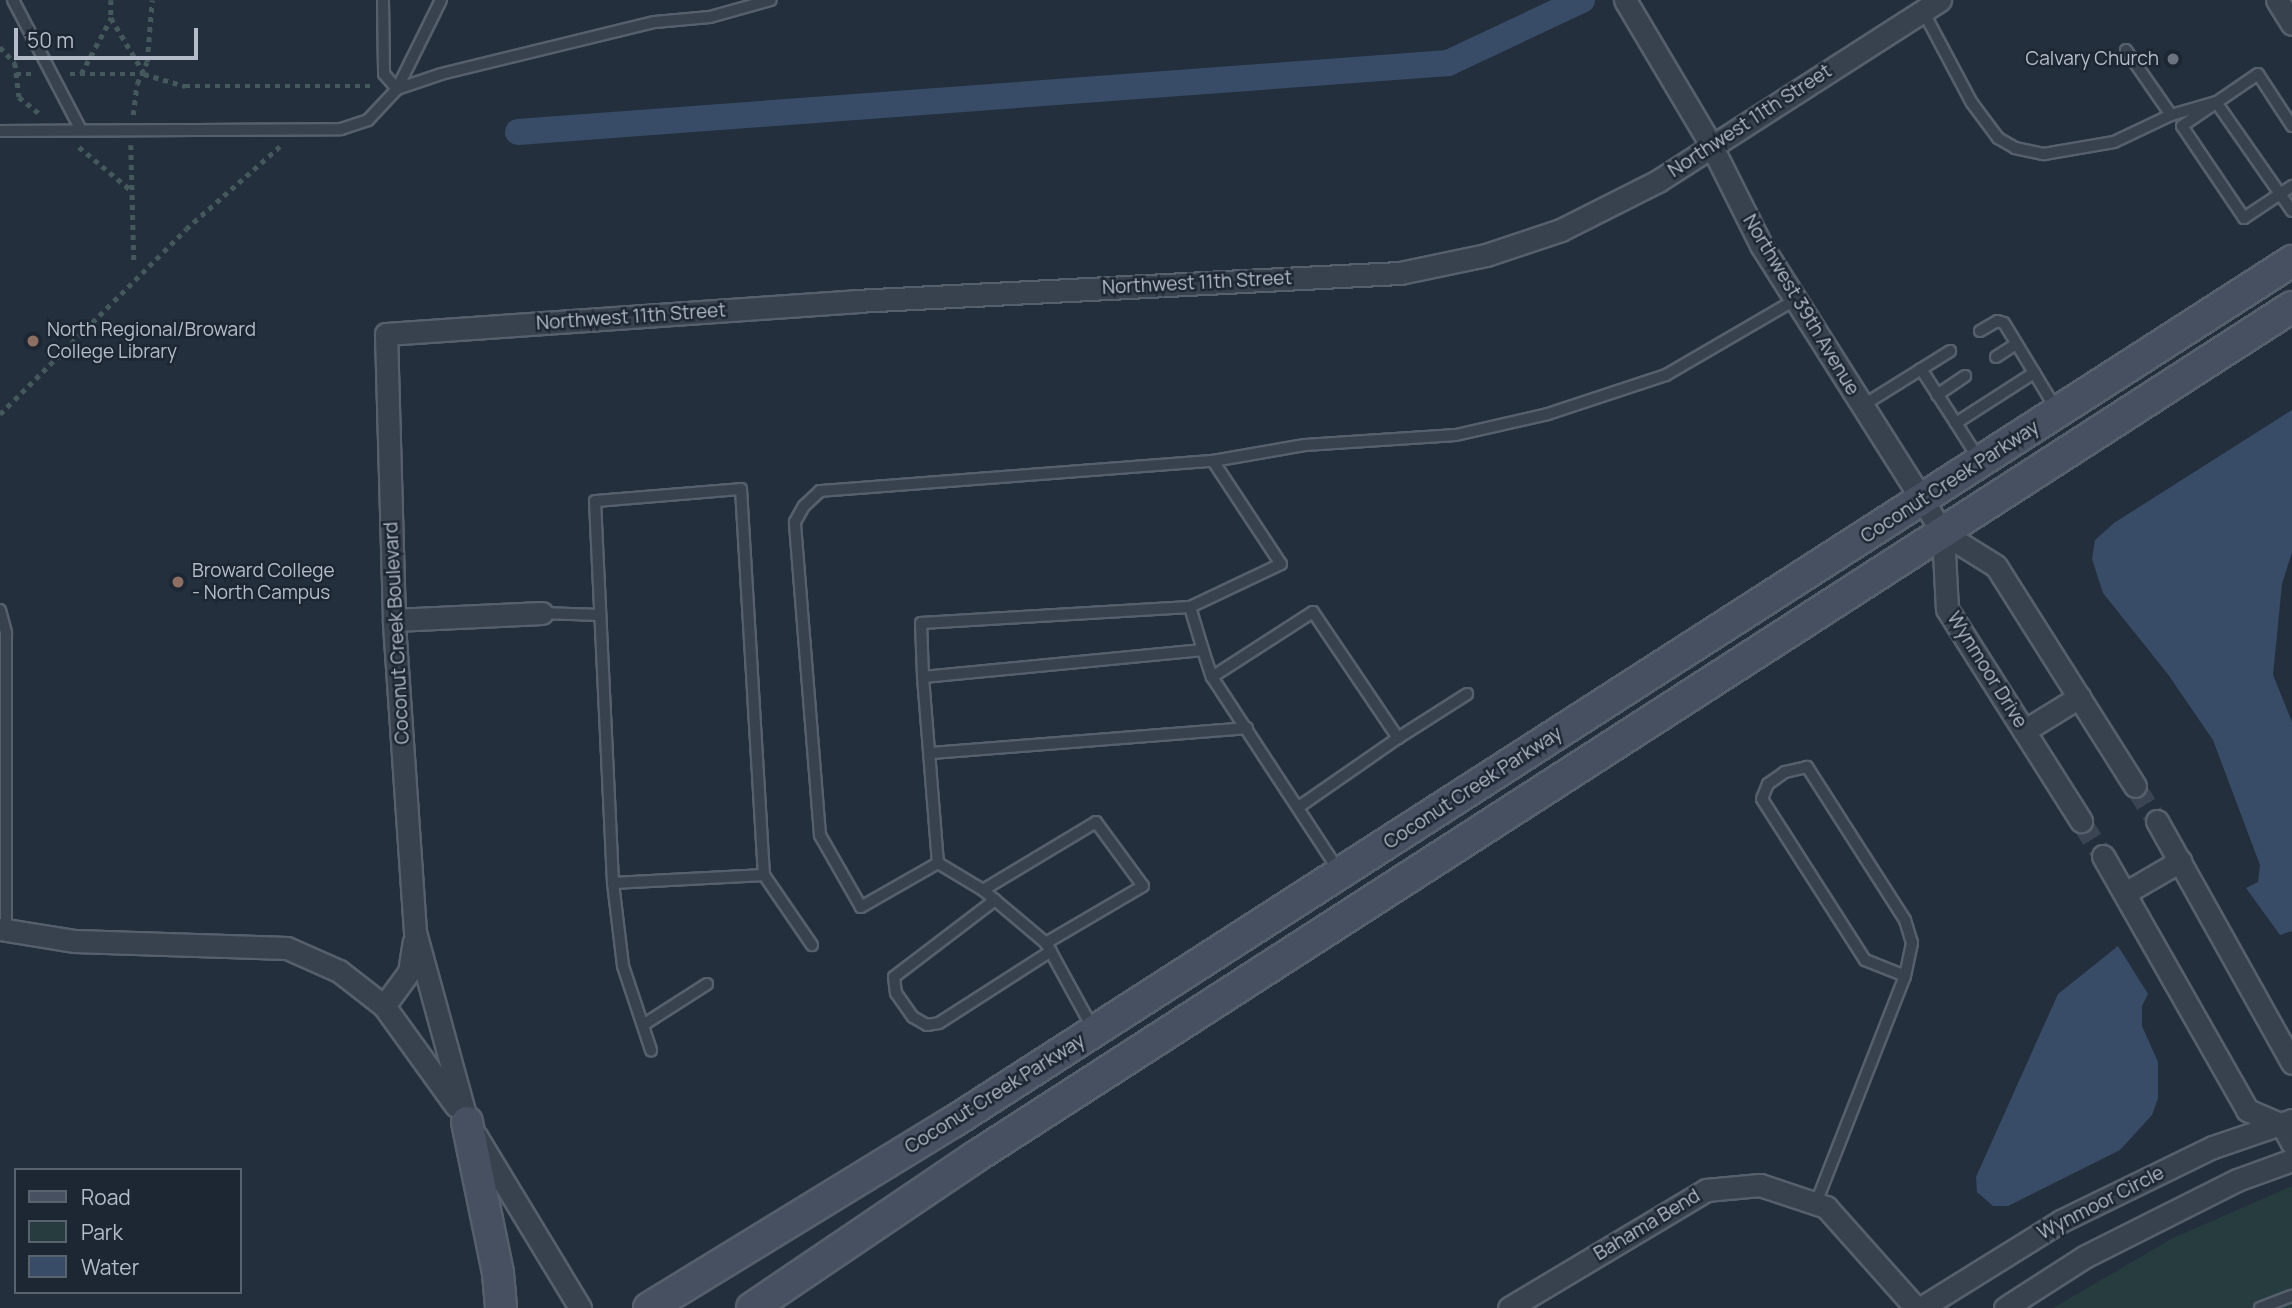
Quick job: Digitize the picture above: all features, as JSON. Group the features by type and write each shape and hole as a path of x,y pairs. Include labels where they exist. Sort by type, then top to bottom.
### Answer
{"main road":[{"name":"Coconut Creek Parkway","path":"649,1308 1094,1031 2292,261"},
{"name":"Coconut Creek Parkway","path":"752,1308 1086,1085 2292,307"},
{"path":"1086,1085 1115,1043 1315,915 1341,873"},
{"path":"467,1122 498,1273 500,1308"}],"street":[{"name":"Northwest 39th Avenue","path":"1625,0 1711,145 1761,245 1943,533"},
{"path":"2277,0 2292,24"},
{"name":"Northwest 11th Street","path":"386,334 856,301 1399,273 1486,255 1561,230 1658,181 1931,5"},
{"name":"Coconut Creek Boulevard","path":"386,334 394,620 415,932 467,1122"},
{"path":"1943,533 1996,566 2135,786"},
{"name":"Wynmoor Drive","path":"1943,533 1947,609 2081,821"},
{"path":"394,620 542,613"},
{"path":"2024,731 2079,697"},
{"path":"2157,821 2292,1063"},
{"path":"2103,856 2247,1110 2289,1129 2292,1103"},
{"path":"2125,893 2180,861"},
{"path":"3,930 75,942 286,948 339,971 384,1006"},
{"name":"Coconut Creek Boulevard","path":"415,932 409,972 384,1006 467,1122 580,1308"},
{"name":"Wynmoor Circle","path":"1919,1308 2061,1222 2213,1147 2289,1129"},
{"path":"2005,1308 2084,1257 2237,1180 2292,1160"},
{"name":"Bahama Bend","path":"1509,1308 1706,1190 1760,1185 1826,1207 1919,1308"}],"lane":[{"path":"13,0 49,74 82,130"},
{"path":"383,0 384,74 397,89"},
{"path":"0,131 341,129 368,120 397,89 441,0"},
{"path":"397,89 655,22 710,17 771,0"},
{"path":"1931,5 1972,103 1998,138 2015,148 2044,154 2114,142 2171,115 2216,102"},
{"path":"2126,50 2171,115"},
{"path":"2292,127 2258,74 2182,126 2244,218 2292,187"},
{"path":"2216,102 2292,211"},
{"path":"938,863 861,908 820,835 794,522 804,506 820,491 1213,461 1305,445 1456,435 1548,414 1666,375 1795,300"},
{"path":"1980,331 1997,321 2004,323 2057,412"},
{"path":"1996,357 2017,344"},
{"path":"1862,406 1950,351"},
{"path":"1921,369 1981,462"},
{"path":"1956,424 2034,373"},
{"path":"1937,395 1965,376"},
{"path":"938,863 921,623 1190,607 1281,564 1213,461"},
{"path":"651,1051 623,966 613,883 595,501 741,489 764,875 812,945"},
{"path":"1190,607 1212,677 1300,806 1341,873"},
{"path":"0,611 6,632 3,930"},
{"path":"1212,677 1313,612 1398,738"},
{"path":"542,613 600,614"},
{"path":"0,651 6,632"},
{"path":"923,677 1203,650"},
{"path":"1300,806 1467,694"},
{"path":"0,705 6,720"},
{"path":"930,753 1247,728"},
{"path":"1816,1203 1905,976 1912,943 1905,920 1807,767 1785,772 1768,784 1762,799 1865,960 1905,976"},
{"path":"983,890 1096,822 1143,886 939,1023 927,1025 913,1017 896,993 894,977 995,900"},
{"path":"938,863 983,890 1049,947 1094,1031"},
{"path":"613,883 764,875"},
{"path":"643,1025 707,984"},
{"path":"2260,1308 2292,1296"}],"path":[{"path":"81,74 111,18 111,0"},
{"path":"111,18 144,74"},
{"path":"16,74 144,74 185,86 372,86"},
{"path":"0,414 186,229 299,129"}],"green space":[{"path":"2292,1186 2292,1308 2053,1308 2173,1238"}],"water":[{"path":"2292,410 2292,552 2282,584 2273,675 2292,722 2292,931 2280,935 2246,888 2258,882 2260,865 2213,740 2167,673 2103,593 2092,559 2095,540 2114,523"},
{"path":"2118,946 2148,994 2142,1006 2142,1026 2158,1062 2158,1098 2152,1115 2120,1150 2008,1206 1993,1206 1977,1192 1976,1177 2058,994"}],"waterway":[{"path":"518,132 1448,63 1582,0"}],"tunnel":[{"path":"2135,786 2157,821"},
{"path":"2081,821 2103,856"}],"place":[{"name":"Calvary Church","path":"2173,59"},
{"name":"North Regional/Broward College Library","path":"33,341"},
{"name":"Broward College - North Campus","path":"178,582"}]}
